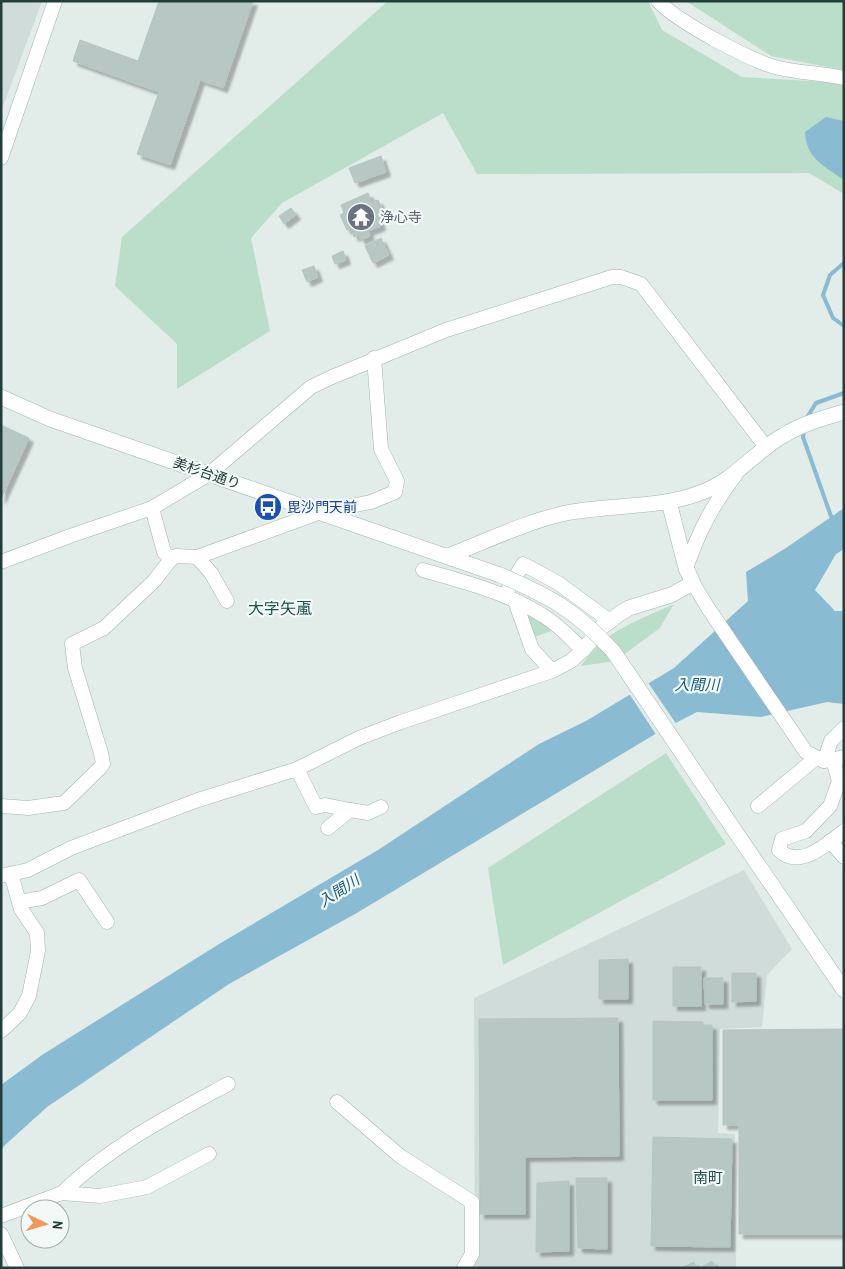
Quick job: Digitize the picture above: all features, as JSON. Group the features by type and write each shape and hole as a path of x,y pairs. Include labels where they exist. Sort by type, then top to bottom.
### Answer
{"street":[{"path":"1,158 55,1"},
{"path":"658,1 670,14 751,58 776,68 844,78"},
{"path":"1,562 152,508 209,474 311,387 374,358 446,330 588,283 621,277 641,284 766,447"},
{"path":"1,806 28,808 64,803 103,764 75,668 72,644 104,628 154,581 171,559 176,556 197,557 321,512 371,502 395,492 397,481 381,449 374,358"},
{"name":"美杉台通り","path":"1,397 50,419 500,575 540,592 567,608 591,627 613,651 844,990"},
{"path":"686,568 699,532 711,508 736,474 766,447 783,435 813,421 844,412"},
{"path":"448,556 546,518 567,513 669,502 702,492 736,474"},
{"path":"669,502 686,568 708,608 825,758 839,781 830,806 806,831 782,839 779,850 792,858 804,857 844,831"},
{"path":"152,508 164,552 171,559"},
{"path":"197,557 210,573 227,601"},
{"path":"552,671 532,649 510,598 523,564 558,583 610,621"},
{"path":"423,570 510,598 542,615 560,628 583,650"},
{"path":"1,1031 20,1012 29,996 37,959 37,934 6,875 28,870 71,848 198,800 297,769 359,738 475,696 552,671 571,661 610,621 629,608 671,595 694,583"},
{"path":"758,806 825,758 831,741 844,728"},
{"path":"297,769 316,808 325,805 368,813 381,806"},
{"path":"328,828 350,810"},
{"path":"830,841 844,857"},
{"path":"19,902 42,898 80,880 107,922"},
{"path":"1,1216 62,1193 88,1168 126,1141 228,1084"},
{"path":"337,1102 400,1156 472,1202 472,1254 464,1268"},
{"path":"62,1193 100,1196 146,1186 209,1154"},
{"path":"1,1234 17,1268"}],"shaded area":[{"path":"1,1 42,1 1,112"},
{"path":"744,870 792,949 767,975 762,1027 720,1029 718,1133 735,1134 736,1267 760,1268 475,1268 474,998"}],"green space":[{"path":"388,1 648,1 662,30 742,77 844,83 844,194 809,173 477,174 443,113 282,203 251,238 270,331 177,389 177,344 115,286 122,237"},
{"path":"686,1 844,1 844,70 771,56"},
{"path":"674,604 660,628 615,661 581,666 591,653 611,635 634,622"},
{"path":"523,609 554,630 534,637"},
{"path":"666,753 726,844 503,965 488,868"}],"water":[{"path":"826,117 844,121 844,180 817,160 806,141 805,132"},
{"name":"入間川","path":"844,508 844,549 836,554 815,590 835,611 844,611 844,704 827,702 761,717 697,712 662,730 355,914 229,984 47,1107 4,1146 1,1151 1,1085 42,1055 219,944 378,850 539,744 586,721 674,668 748,601 746,572 786,548"}],"pier":[{"path":"647,681 677,725 657,736 628,692"}],"building":[{"path":"159,1 253,1 223,88 200,80 170,165 137,154 159,92 73,61 80,40 138,61"},
{"path":"381,156 386,172 355,183 349,168"},
{"name":"浄心寺","path":"368,193 372,202 378,200 385,215 379,218 381,226 368,231 370,236 361,240 359,235 354,237 351,228 347,230 340,215 344,213 341,205"},
{"path":"291,208 296,215 284,224 279,216"},
{"path":"381,238 389,255 373,263 365,246"},
{"path":"343,251 346,260 335,264 332,256"},
{"path":"314,266 318,277 307,282 302,270"},
{"path":"1,425 29,438 1,499"},
{"path":"628,959 628,999 599,999 599,960"},
{"path":"673,967 701,967 701,1006 673,1006"},
{"path":"732,973 756,973 756,1001 732,1002"},
{"path":"704,978 723,978 723,1004 705,1004"},
{"path":"618,1018 619,1156 525,1157 525,1214 480,1214 479,1019"},
{"path":"653,1021 703,1022 703,1025 712,1025 712,1100 653,1100"},
{"path":"844,1029 844,1234 739,1234 739,1125 723,1125 723,1030"},
{"path":"653,1137 732,1139 730,1247 651,1246"},
{"path":"576,1178 607,1178 607,1249 578,1248"},
{"path":"569,1181 569,1251 536,1252 537,1183"},
{"path":"712,1261 716,1268 700,1268"},
{"path":"694,1262 696,1268 681,1268"}],"waterway":[{"path":"844,263 830,275 823,295 833,318 844,326"},
{"path":"806,419 816,403 844,393"},
{"path":"804,431 803,437 832,519"}],"place":[{"name":"浄心寺","path":"361,217"},
{"name":"毘沙門天前","path":"268,507"}],"district":[{"name":"大字矢颪","path":"280,608"},
{"name":"南町","path":"708,1178"}]}
